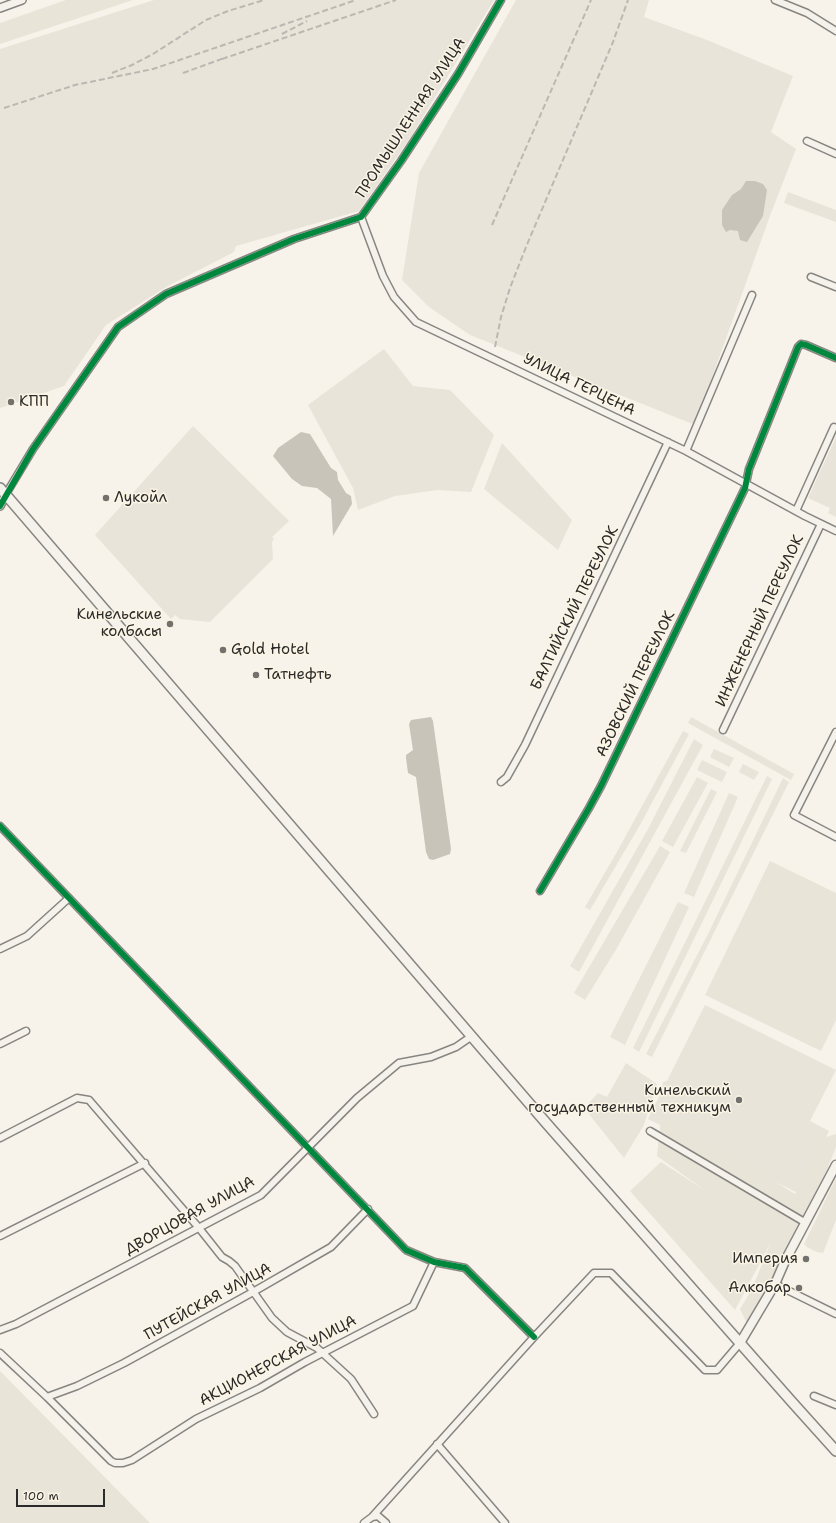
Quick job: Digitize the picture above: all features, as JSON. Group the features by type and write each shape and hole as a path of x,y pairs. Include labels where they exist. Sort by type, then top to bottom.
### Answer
{"main road":[{"path":"3,491 527,1101 836,1451"},
{"path":"740,1343 775,1284 785,1261 836,1165"}],"street":[{"path":"0,8 22,0"},
{"name":"ПРОМЫШЛЕННАЯ УЛИЦА","path":"3,491 118,327 166,294 294,239 361,216 402,161 458,74 501,0"},
{"path":"775,0 807,13 836,31"},
{"path":"807,142 836,154"},
{"name":"УЛИЦА ГЕРЦЕНА","path":"361,216 383,276 394,297 416,322 668,442 836,531"},
{"path":"811,277 835,284"},
{"path":"686,451 752,295"},
{"name":"АЗОВСКИЙ ПЕРЕУЛОК","path":"540,891 601,786 747,484 749,469 798,347 801,344 806,345 836,358"},
{"path":"796,511 834,427"},
{"name":"БАЛТИЙСКИЙ ПЕРЕУЛОК","path":"501,782 507,777 525,745 668,442"},
{"path":"0,506 3,491"},
{"name":"ИНЖЕНЕРНЫЙ ПЕРЕУЛОК","path":"723,730 821,524"},
{"path":"836,732 794,816 836,837"},
{"path":"0,826 406,1250 434,1262 465,1268 534,1336"},
{"path":"0,949 27,936 69,898"},
{"path":"0,1044 26,1031"},
{"name":"ДВОРЦОВАЯ УЛИЦА","path":"0,1330 16,1324 261,1195 357,1098 399,1063 431,1057 456,1047 472,1036"},
{"path":"0,1138 77,1098 85,1098 89,1100 145,1163 222,1258 235,1266 272,1318 288,1332 317,1348 351,1379 374,1414"},
{"path":"650,1131 806,1222"},
{"path":"0,1236 145,1163"},
{"name":"ПУТЕЙСКАЯ УЛИЦА","path":"47,1396 77,1386 124,1363 331,1247 368,1210"},
{"name":"АКЦИОНЕРСКАЯ УЛИЦА","path":"47,1396 111,1461 115,1463 123,1463 132,1460 196,1419 260,1388 322,1353 413,1306 434,1262"},
{"path":"364,1523 594,1272 611,1273 705,1370 717,1370 740,1343"},
{"path":"775,1284 836,1314"},
{"path":"0,1353 47,1396"},
{"path":"814,1396 836,1405"},
{"path":"438,1444 505,1523"},
{"path":"372,1516 378,1516 386,1523"}],"shaded area":[{"path":"66,0 133,0 0,44 0,23"},
{"path":"154,0 494,0 409,140 359,211 236,246 234,252 168,286 106,325 64,386 0,408 0,49"},
{"path":"516,0 649,0 644,17 707,40 793,76 771,132 796,149 771,213 695,425 470,335 429,307 402,280 419,173"},
{"path":"746,181 755,181 763,184 767,190 763,216 747,242 740,240 738,231 730,230 726,232 722,225 722,210 732,195 741,189"},
{"path":"788,192 836,210 836,222 784,203"},
{"path":"384,349 413,386 450,390 494,435 471,492 437,490 395,496 358,510 353,488 308,405"},
{"path":"193,426 289,521 272,537 274,539 272,542 273,559 210,622 180,619 175,615 171,619 95,535"},
{"path":"301,432 310,434 331,468 337,472 338,480 346,493 351,496 352,504 333,536 331,499 317,488 302,486 292,479 273,456 278,448"},
{"path":"836,437 836,517 828,513 830,508 808,498"},
{"path":"502,443 572,520 558,550 484,489"},
{"path":"431,717 433,721 451,849 450,854 433,860 429,859 426,852 416,777 408,773 406,758 406,755 413,750 409,724 411,720"},
{"path":"691,717 794,774 791,780 688,723"},
{"path":"683,731 689,734 640,825 590,910 585,907"},
{"path":"694,739 703,745 579,972 570,966 648,829"},
{"path":"714,749 734,758 729,767 710,757"},
{"path":"702,760 727,772 722,782 697,770"},
{"path":"743,764 759,772 754,780 739,772"},
{"path":"767,776 772,779 639,1052 633,1048"},
{"path":"697,777 708,783 673,847 662,841"},
{"path":"783,778 789,782 652,1057 646,1054 708,934"},
{"path":"711,789 717,792 686,853 680,851"},
{"path":"729,793 738,797 694,897 684,893"},
{"path":"660,846 670,852 617,948 585,1000 574,993"},
{"path":"770,861 836,893 836,1020 821,1051 705,995"},
{"path":"678,902 689,907 625,1045 610,1037"},
{"name":"Кинельский государственный техникум","path":"705,1005 836,1070 810,1121 829,1131 798,1193 648,1119"},
{"path":"626,1063 657,1084 644,1125 624,1158 584,1108 598,1093 607,1097"},
{"path":"676,1078 686,1084 686,1091 674,1094 662,1090 663,1082"},
{"path":"661,1117 688,1130 723,1153 749,1165 795,1194 823,1138 836,1134 836,1147 826,1172 749,1328 740,1309 752,1289 771,1242 735,1310 630,1191 661,1162 706,1191 657,1156"},
{"path":"836,1178 836,1220 823,1253 817,1252 804,1244"},
{"path":"0,1371 150,1523 0,1523"}],"railway":[{"path":"112,73 153,54 206,20 228,11 264,0"},
{"path":"4,108 75,85 153,69 356,0"},
{"path":"222,59 396,0"},
{"path":"492,225 591,0"},
{"path":"495,347 501,317 510,288 613,42 628,0"},
{"path":"282,34 307,21"},
{"path":"183,73 227,57"}],"cycle path":[{"path":"0,506 33,449 118,327 166,294 294,239 361,217 401,161 458,74 501,0"},
{"path":"540,891 601,786 745,488 749,469 798,347 801,344 806,345 836,358"},
{"path":"0,826 406,1250 434,1262 465,1268 534,1337"}],"place":[{"name":"КПП","path":"11,402"},
{"name":"Лукойл","path":"106,498"},
{"name":"Кинельские колбасы","path":"170,624"},
{"name":"Gold Hotel","path":"223,650"},
{"name":"Татнефть","path":"256,675"},
{"name":"Кинельский государственный техникум","path":"739,1100"},
{"name":"Империя","path":"806,1259"},
{"name":"Алкобар","path":"799,1288"}]}
